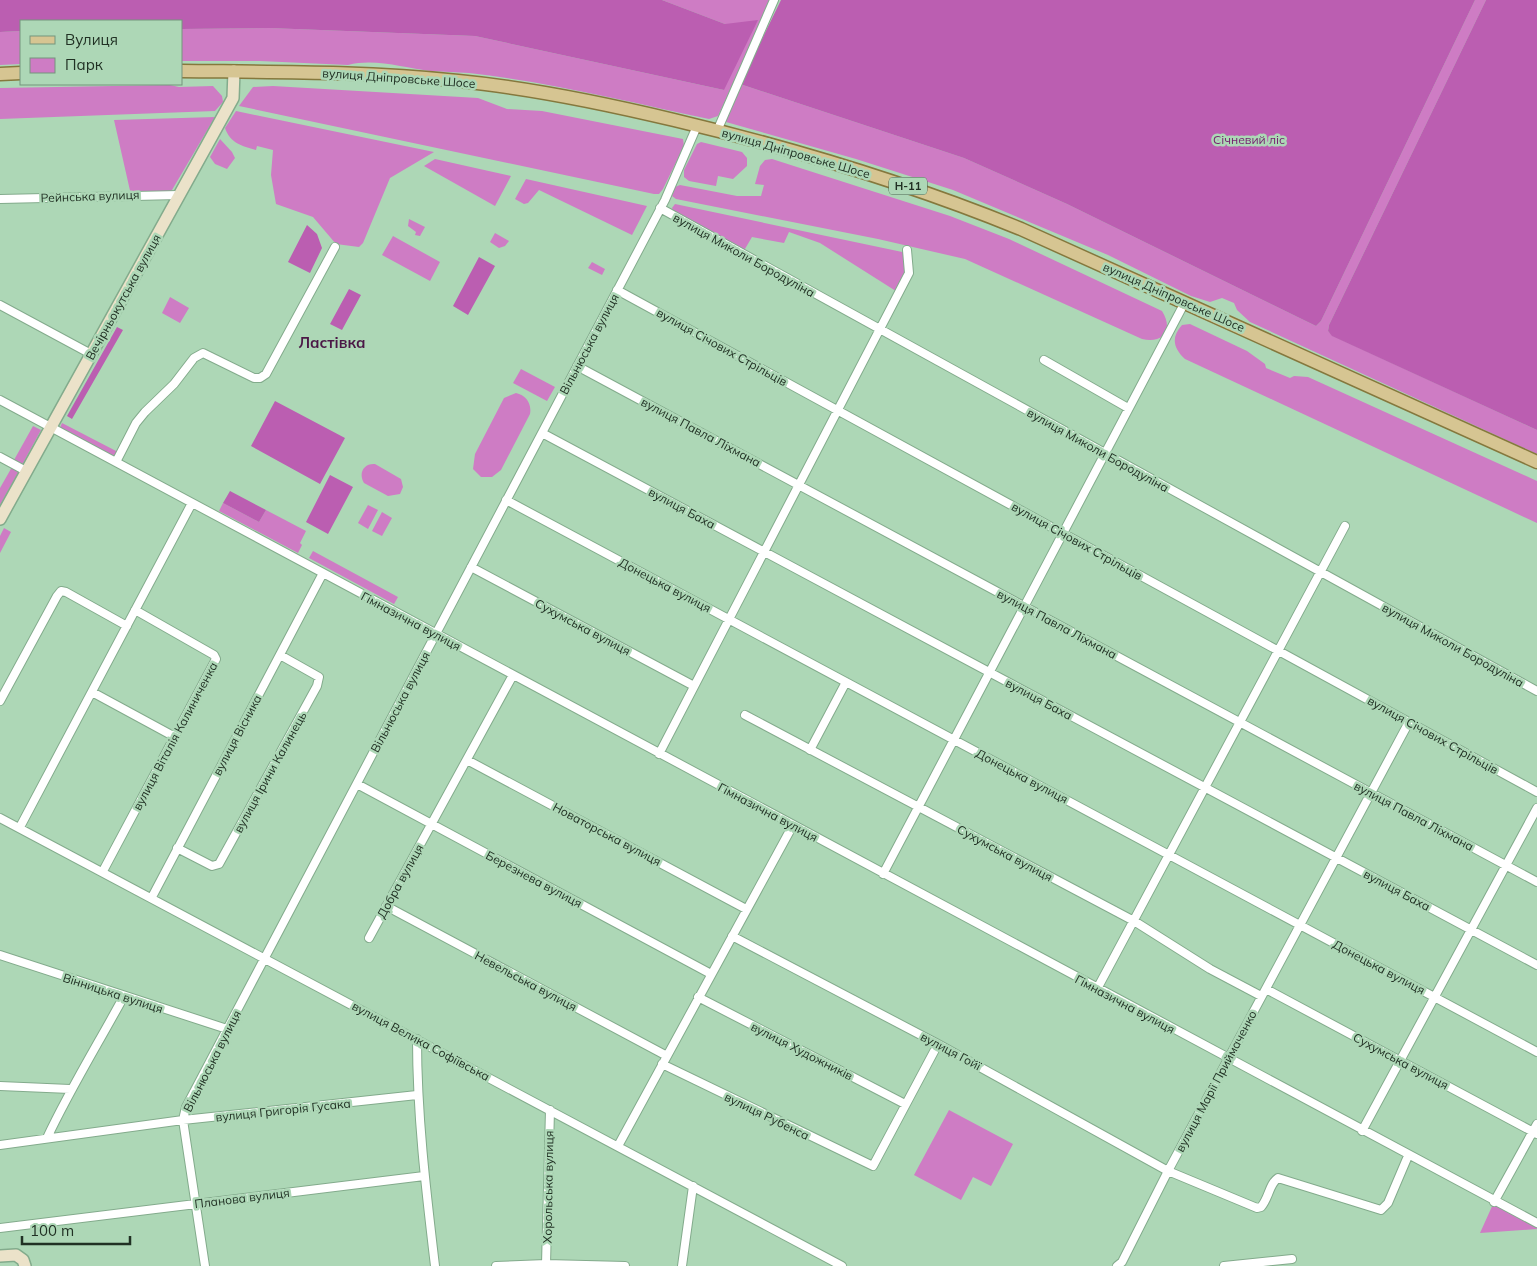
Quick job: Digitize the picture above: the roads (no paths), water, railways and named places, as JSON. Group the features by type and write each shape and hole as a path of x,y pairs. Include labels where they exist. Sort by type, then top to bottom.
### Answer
{"main road":[{"name":"вулиця Дніпровське Шосе","path":"182,71 317,72 469,82 574,98 717,130 891,180 958,203 1020,229 1537,462"},
{"path":"0,74 20,73"}],"street":[{"path":"717,130 774,0"},
{"name":"Вечірньокутська вулиця","path":"0,519 233,98 234,72"},
{"name":"Вільнюська вулиця","path":"205,1266 183,1120 186,1107 660,208 697,126"},
{"name":"Рейнська вулиця","path":"0,199 179,195"},
{"name":"вулиця Миколи Бородуліна","path":"660,208 1537,692"},
{"path":"116,462 136,423 174,384 194,358 203,353 254,378 260,378 266,374 335,247"},
{"path":"659,754 909,273 907,250"},
{"name":"вулиця Січових Стрільців","path":"617,290 1537,792"},
{"path":"883,874 1184,302"},
{"path":"0,305 91,354"},
{"path":"1044,360 1128,408"},
{"name":"вулиця Павла Ліхмана","path":"577,366 1537,882"},
{"name":"Гімназична вулиця","path":"0,400 1408,1156 1537,1223"},
{"name":"вулиця Баха","path":"542,433 1537,965"},
{"path":"0,457 26,472"},
{"name":"Донецька вулиця","path":"506,500 1537,1052"},
{"path":"20,827 192,503"},
{"path":"1097,989 1206,788 1344,526"},
{"name":"Сухумська вулиця","path":"471,567 694,686"},
{"name":"вулиця Вісника","path":"152,897 323,573"},
{"path":"0,701 56,596 61,592 66,592 127,626"},
{"name":"вулиця Віталія Калиниченка","path":"103,871 216,656 135,610"},
{"name":"вулиця Ірини Калинець","path":"177,848 212,866 219,864 317,686 319,677 280,654"},
{"path":"432,824 513,675"},
{"path":"810,750 846,682"},
{"path":"92,692 175,737"},
{"name":"Сухумська вулиця","path":"745,715 1134,921 1210,969 1261,996"},
{"name":"вулиця Марії Приймаченко","path":"1118,1266 1122,1262 1168,1170 1409,722"},
{"name":"Новаторська вулиця","path":"467,760 746,909"},
{"name":"Березнева вулиця","path":"357,784 711,974"},
{"path":"1362,1131 1537,808"},
{"name":"вулиця Велика Софіївська","path":"0,818 152,897 842,1266"},
{"name":"Добра вулиця","path":"369,938 389,897 432,824"},
{"path":"618,1146 793,825"},
{"name":"Невельська вулиця","path":"386,906 667,1056"},
{"name":"вулиця Гойї","path":"732,936 938,1044 1168,1170"},
{"name":"Вінницька вулиця","path":"0,955 227,1029"},
{"name":"Сухумська вулиця","path":"1266,989 1535,1133"},
{"path":"47,1138 70,1088 84,1070 124,996"},
{"name":"вулиця Художників","path":"698,997 905,1104"},
{"path":"417,1039 417,1095 424,1176 435,1266"},
{"path":"905,1104 938,1044"},
{"name":"вулиця Рубенса","path":"662,1064 873,1166 905,1104"},
{"path":"0,1086 70,1088"},
{"name":"вулиця Григорія Гусака","path":"0,1145 183,1120 417,1095"},
{"name":"Хорольська вулиця","path":"546,1264 550,1110"},
{"path":"1494,1202 1535,1133 1537,1124"},
{"path":"1168,1170 1257,1208 1266,1202 1273,1182 1278,1178 1381,1210 1388,1203 1408,1156"},
{"name":"Планова вулиця","path":"0,1228 424,1176"},
{"path":"682,1266 693,1186"},
{"path":"0,1256 20,1256 25,1266"},
{"path":"1224,1266 1292,1259"},
{"path":"496,1266 546,1264 625,1266"}],"district":[{"name":"Ластівка","path":"332,342"}],"park label":[{"name":"Січневий ліс","path":"1249,139"}]}
